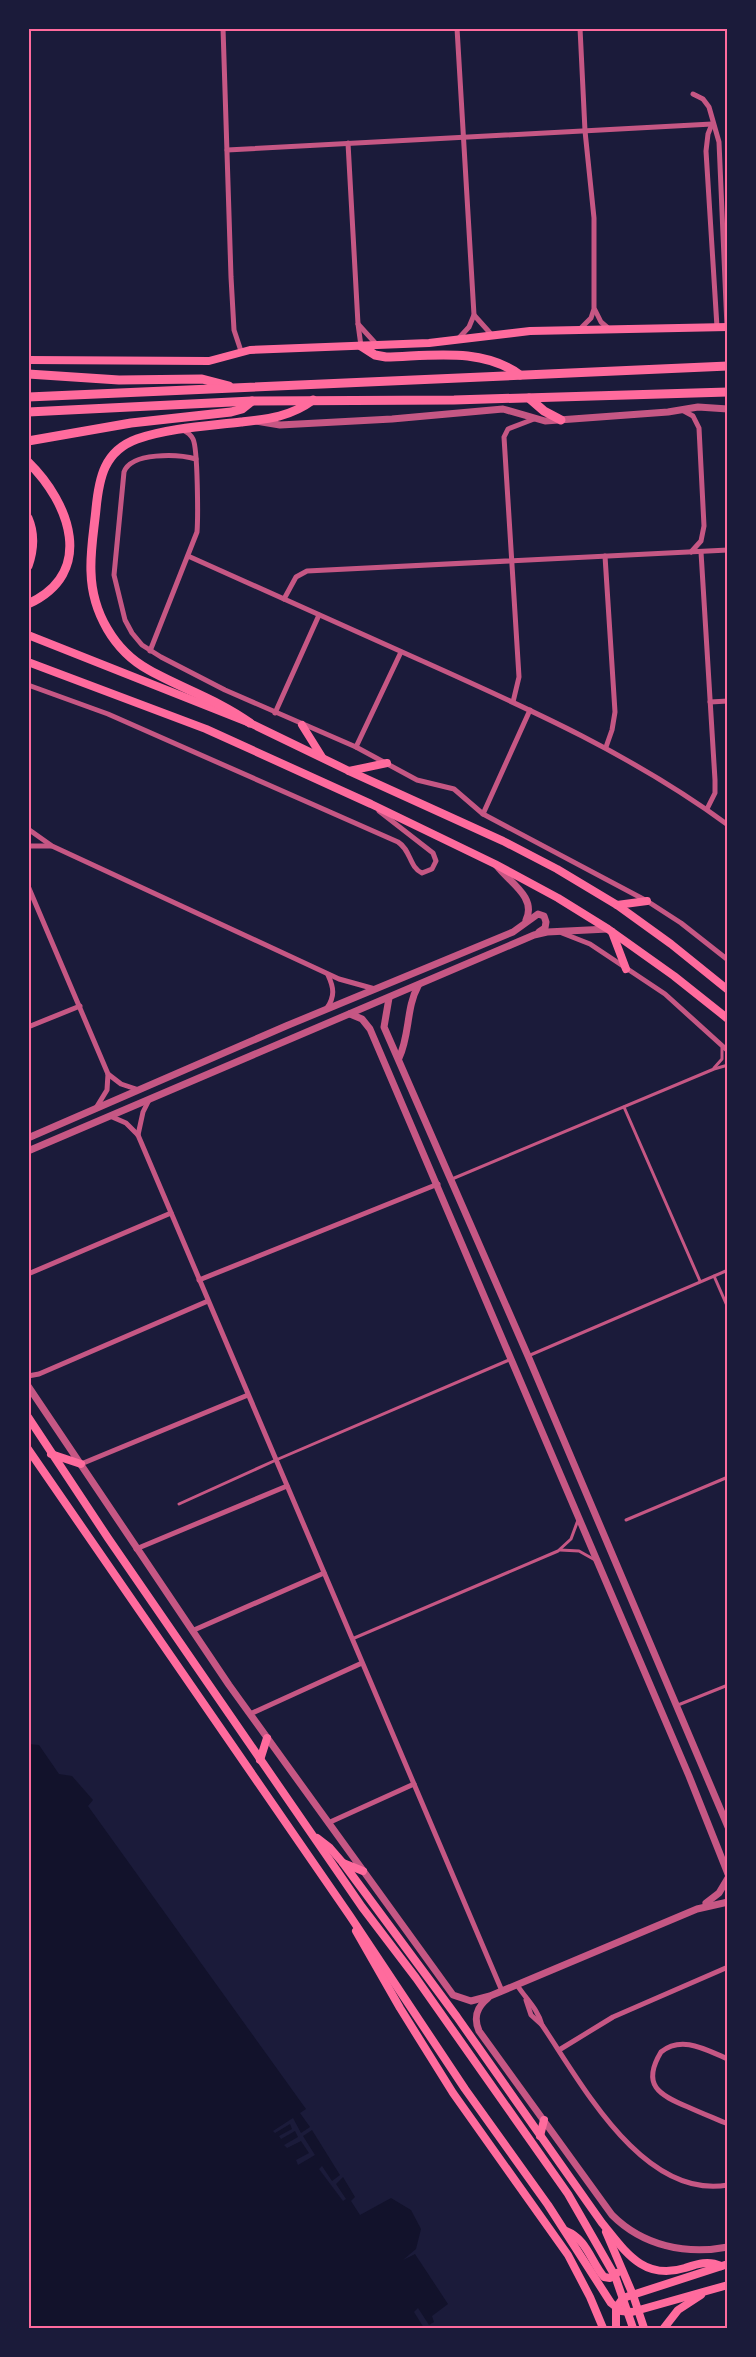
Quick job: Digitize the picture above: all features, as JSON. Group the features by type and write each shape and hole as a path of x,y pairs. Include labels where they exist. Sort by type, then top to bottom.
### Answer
{"highway":[{"path":"361,346 375,355 386,357 485,358 507,366 520,375"},
{"path":"28,397 728,366"},
{"path":"28,374 119,380 202,379 234,388"},
{"path":"28,412 252,401 390,401 728,392"},
{"path":"529,398 544,411 561,420"},
{"path":"250,723 217,702 149,670 130,656 107,628 93,594 91,559 99,482 114,454 135,440 183,430 286,415 314,400"},
{"path":"30,441 131,423 231,412 242,409 252,401"},
{"path":"28,462 45,479 57,498 68,524 70,544 65,569 56,585 42,598 28,604"},
{"path":"28,518 34,537 28,566"}],"main road":[{"path":"28,360 201,362 216,360 241,351 457,340 490,334 608,328 727,327"},
{"path":"28,635 250,723 503,841 557,869 617,905 671,944 728,990"},
{"path":"28,662 206,729 371,804 495,864 558,898 610,931 674,976 728,1019"},
{"path":"302,725 322,758"},
{"path":"349,771 387,763"},
{"path":"617,905 647,901"},
{"path":"610,931 626,969"},
{"path":"28,1417 51,1454 362,1907 416,1978 568,2194 615,2277 633,2328"},
{"path":"28,1449 350,1916 465,2089 566,2231 606,2297 616,2308 627,2312 728,2285"},
{"path":"51,1454 81,1464"},
{"path":"260,1760 267,1738"},
{"path":"314,1836 330,1848 343,1863 457,2017 602,2223 634,2260 650,2269 676,2271 707,2263 724,2265"},
{"path":"343,1863 363,1871"},
{"path":"350,1916 366,1951 447,2083 568,2255 590,2296 603,2328"},
{"path":"540,2136 544,2120"},
{"path":"602,2223 633,2295 644,2328"},
{"path":"566,2231 581,2240 601,2275 607,2278 615,2275 618,2269 612,2245"},
{"path":"616,2328 616,2308 620,2301 724,2265"},
{"path":"664,2328 678,2310 707,2290"}],"street":[{"path":"223,28 234,330 241,351"},
{"path":"457,28 474,315 466,332 457,340"},
{"path":"580,28 585,131 594,218 594,309 598,318 608,328"},
{"path":"693,94 703,99 709,107 720,151 727,327"},
{"path":"227,150 712,124"},
{"path":"712,124 706,151 717,327"},
{"path":"348,143 361,346"},
{"path":"716,309 727,308"},
{"path":"580,329 588,322 594,309"},
{"path":"474,315 490,334"},
{"path":"358,324 377,345"},
{"path":"513,702 519,676 505,434 508,429 534,420 561,420 698,407 728,410"},
{"path":"253,421 273,425 392,419 503,409 534,420"},
{"path":"682,410 693,416 699,428 704,526 700,541 690,552"},
{"path":"150,651 188,556 198,524 196,459 193,439 183,430"},
{"path":"196,459 175,455 137,459 128,464 123,472 114,575 128,627 136,639 150,651 275,713 356,747 422,783 454,789 483,814 647,901 681,923 728,960"},
{"path":"284,599 296,577 307,571 728,550"},
{"path":"701,552 716,787 707,809"},
{"path":"188,556 513,702 606,747 707,809 728,825"},
{"path":"605,556 615,712 606,747"},
{"path":"275,713 319,615"},
{"path":"356,747 401,652"},
{"path":"28,685 108,714 399,842 408,851 416,870 422,873 432,869 436,861 433,853 397,827 371,804"},
{"path":"710,702 728,700"},
{"path":"483,814 530,710"},
{"path":"28,830 52,846 327,974 351,984 377,990"},
{"path":"28,846 52,846"},
{"path":"495,864 527,898 530,908 525,922"},
{"path":"28,886 108,1074 121,1084 140,1090"},
{"path":"28,1138 513,932 538,914 545,919 545,928 534,935 28,1151"},
{"path":"534,935 547,932 610,931"},
{"path":"560,933 583,940 665,994 728,1051"},
{"path":"323,1011 331,1002 334,990 327,974"},
{"path":"399,1058 404,1048 412,1000 419,985"},
{"path":"384,1027 389,998"},
{"path":"28,1027 80,1006"},
{"path":"350,1014 362,1019 370,1029 438,1184 595,1560 689,1776 728,1876 715,1897 697,1909"},
{"path":"370,1029 376,1022 384,1027 399,1058 678,1705 728,1827"},
{"path":"93,1111 104,1098 108,1074"},
{"path":"138,1135 142,1112 149,1098"},
{"path":"110,1116 126,1124 138,1135 502,1991"},
{"path":"199,1280 438,1184"},
{"path":"28,1274 171,1213"},
{"path":"28,1376 45,1372 208,1301"},
{"path":"28,1386 136,1549 250,1714 453,1995 471,2001 490,1996 697,1909 728,1902"},
{"path":"81,1464 248,1395"},
{"path":"136,1549 287,1486"},
{"path":"194,1630 324,1573"},
{"path":"250,1714 362,1663"},
{"path":"328,1823 414,1784"},
{"path":"559,2050 613,2017 728,1967"},
{"path":"518,1984 531,2015 542,2025 605,2115 643,2157 672,2177 684,2182 709,2186 728,2184"},
{"path":"490,1996 477,2011 476,2021 479,2031 608,2209 624,2226 660,2244 682,2251 708,2251 728,2247"},
{"path":"728,2059 688,2043 676,2044 661,2052 652,2076 654,2085 663,2096 728,2124"}],"lane":[{"path":"714,1069 722,1059 722,1046"},
{"path":"452,1179 728,1065"},
{"path":"624,1107 700,1281"},
{"path":"528,1356 728,1270"},
{"path":"714,1275 728,1308"},
{"path":"179,1504 511,1360"},
{"path":"626,1520 728,1477"},
{"path":"352,1639 558,1551 571,1539 579,1520"},
{"path":"558,1551 579,1551 595,1560"},
{"path":"678,1705 728,1685"}],"shaded area":[{"path":"28,1744 39,1745 59,1774 72,1776 93,1800 88,1806 306,2109 300,2113 310,2127 301,2133 293,2118 273,2131 275,2133 290,2124 292,2129 279,2136 281,2139 295,2131 298,2137 284,2145 287,2148 301,2141 309,2153 296,2160 298,2165 315,2155 303,2136 312,2130 340,2175 332,2181 322,2166 319,2169 343,2201 346,2199 336,2184 343,2177 355,2197 351,2201 360,2215 391,2198 411,2210 421,2229 416,2249 403,2260 415,2254 448,2304 432,2316 434,2322 429,2325 418,2308 414,2312 424,2328 29,2328"}]}
